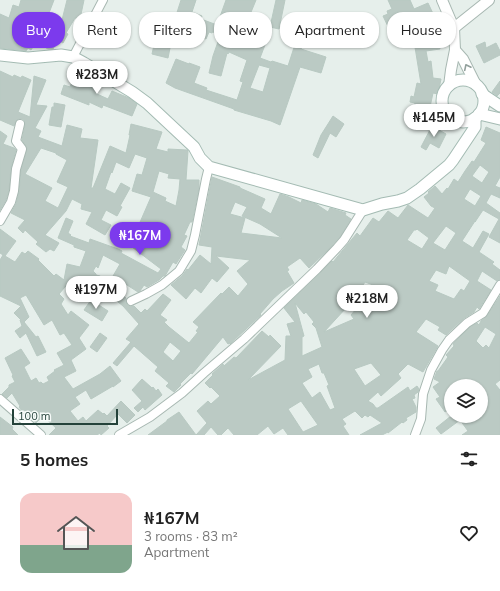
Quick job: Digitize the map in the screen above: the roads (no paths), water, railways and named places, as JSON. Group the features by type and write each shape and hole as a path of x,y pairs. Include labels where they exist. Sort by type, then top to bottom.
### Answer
{"main road":[{"path":"0,55 28,58 61,55 73,57 84,62 147,103 194,147 200,158 209,167 363,210 407,198 449,165 471,134 477,116"},
{"path":"479,90 484,101 483,108 477,116 470,121 465,122 459,122 449,117 443,107 443,96 449,86 455,82 470,82 500,106"},
{"path":"477,116 500,119"},
{"path":"459,122 465,141"}],"street":[{"path":"73,57 103,0"},
{"path":"442,0 447,12"},
{"path":"456,26 489,0"},
{"path":"449,86 450,70 455,50"},
{"path":"455,50 464,59 479,90"},
{"path":"0,221 11,202 14,191 16,169 22,149 16,141 20,124"},
{"path":"130,301 162,285 179,271 191,251 209,167"},
{"path":"119,435 150,417 182,393 244,339 337,248 344,240 363,210"},
{"path":"415,435 421,419 423,394 431,370 442,350 449,340 467,323 483,313 500,285"},
{"path":"0,399 41,435"}]}
